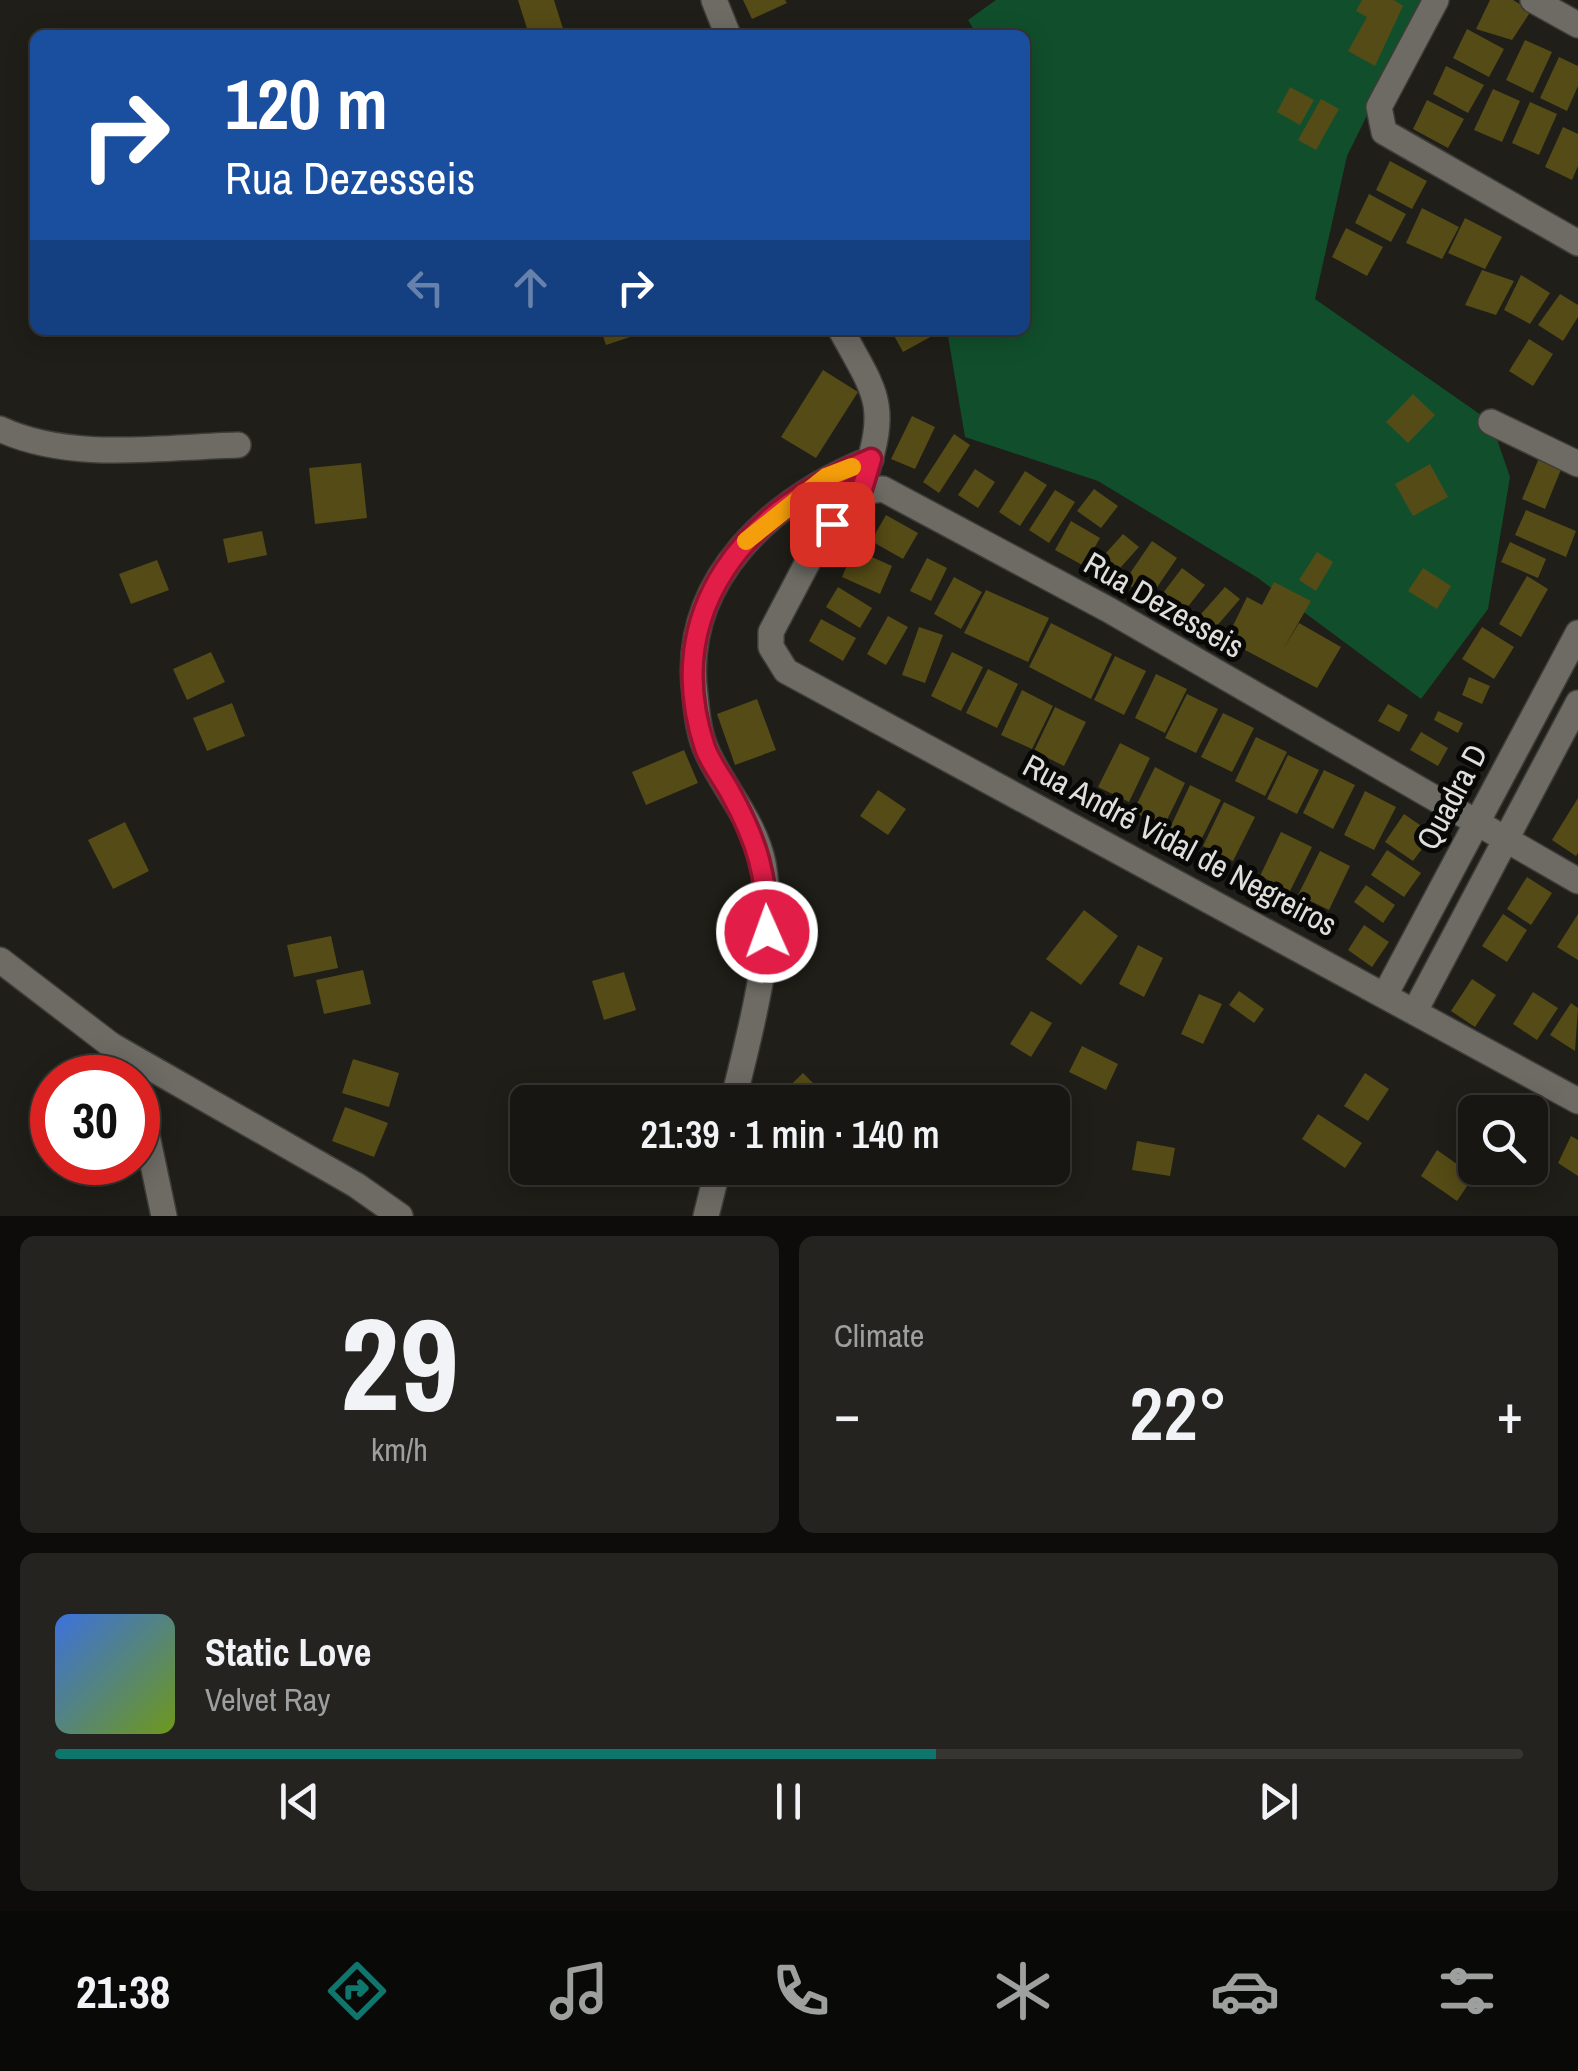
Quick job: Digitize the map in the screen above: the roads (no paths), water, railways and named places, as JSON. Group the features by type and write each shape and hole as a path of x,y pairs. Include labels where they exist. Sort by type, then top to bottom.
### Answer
{"street":[{"path":"714,0 726,30"},
{"path":"1436,0 1379,107 1384,132 1578,243"},
{"path":"1533,0 1578,25"},
{"path":"843,335 878,408 879,434 862,489"},
{"path":"1491,422 1578,464"},
{"path":"0,430 27,442 67,448 238,444"},
{"path":"736,1085 767,932 768,896 754,835 707,752 694,684 694,640 718,576 743,544 826,477 871,459"},
{"name":"Rua André Vidal de Negreiros","path":"862,489 852,493 811,556 770,632 771,647 786,671 1416,1009 1578,1101"},
{"name":"Rua Dezesseis","path":"862,489 883,489 905,499 1109,610 1578,880"},
{"name":"Quadra D","path":"1386,993 1578,632"},
{"name":"Quadra D","path":"1416,1009 1578,703"},
{"path":"0,960 111,1045 356,1185 400,1216"},
{"path":"111,1045 117,1055"},
{"path":"157,1185 164,1216"},
{"path":"706,1216 714,1185"}]}
